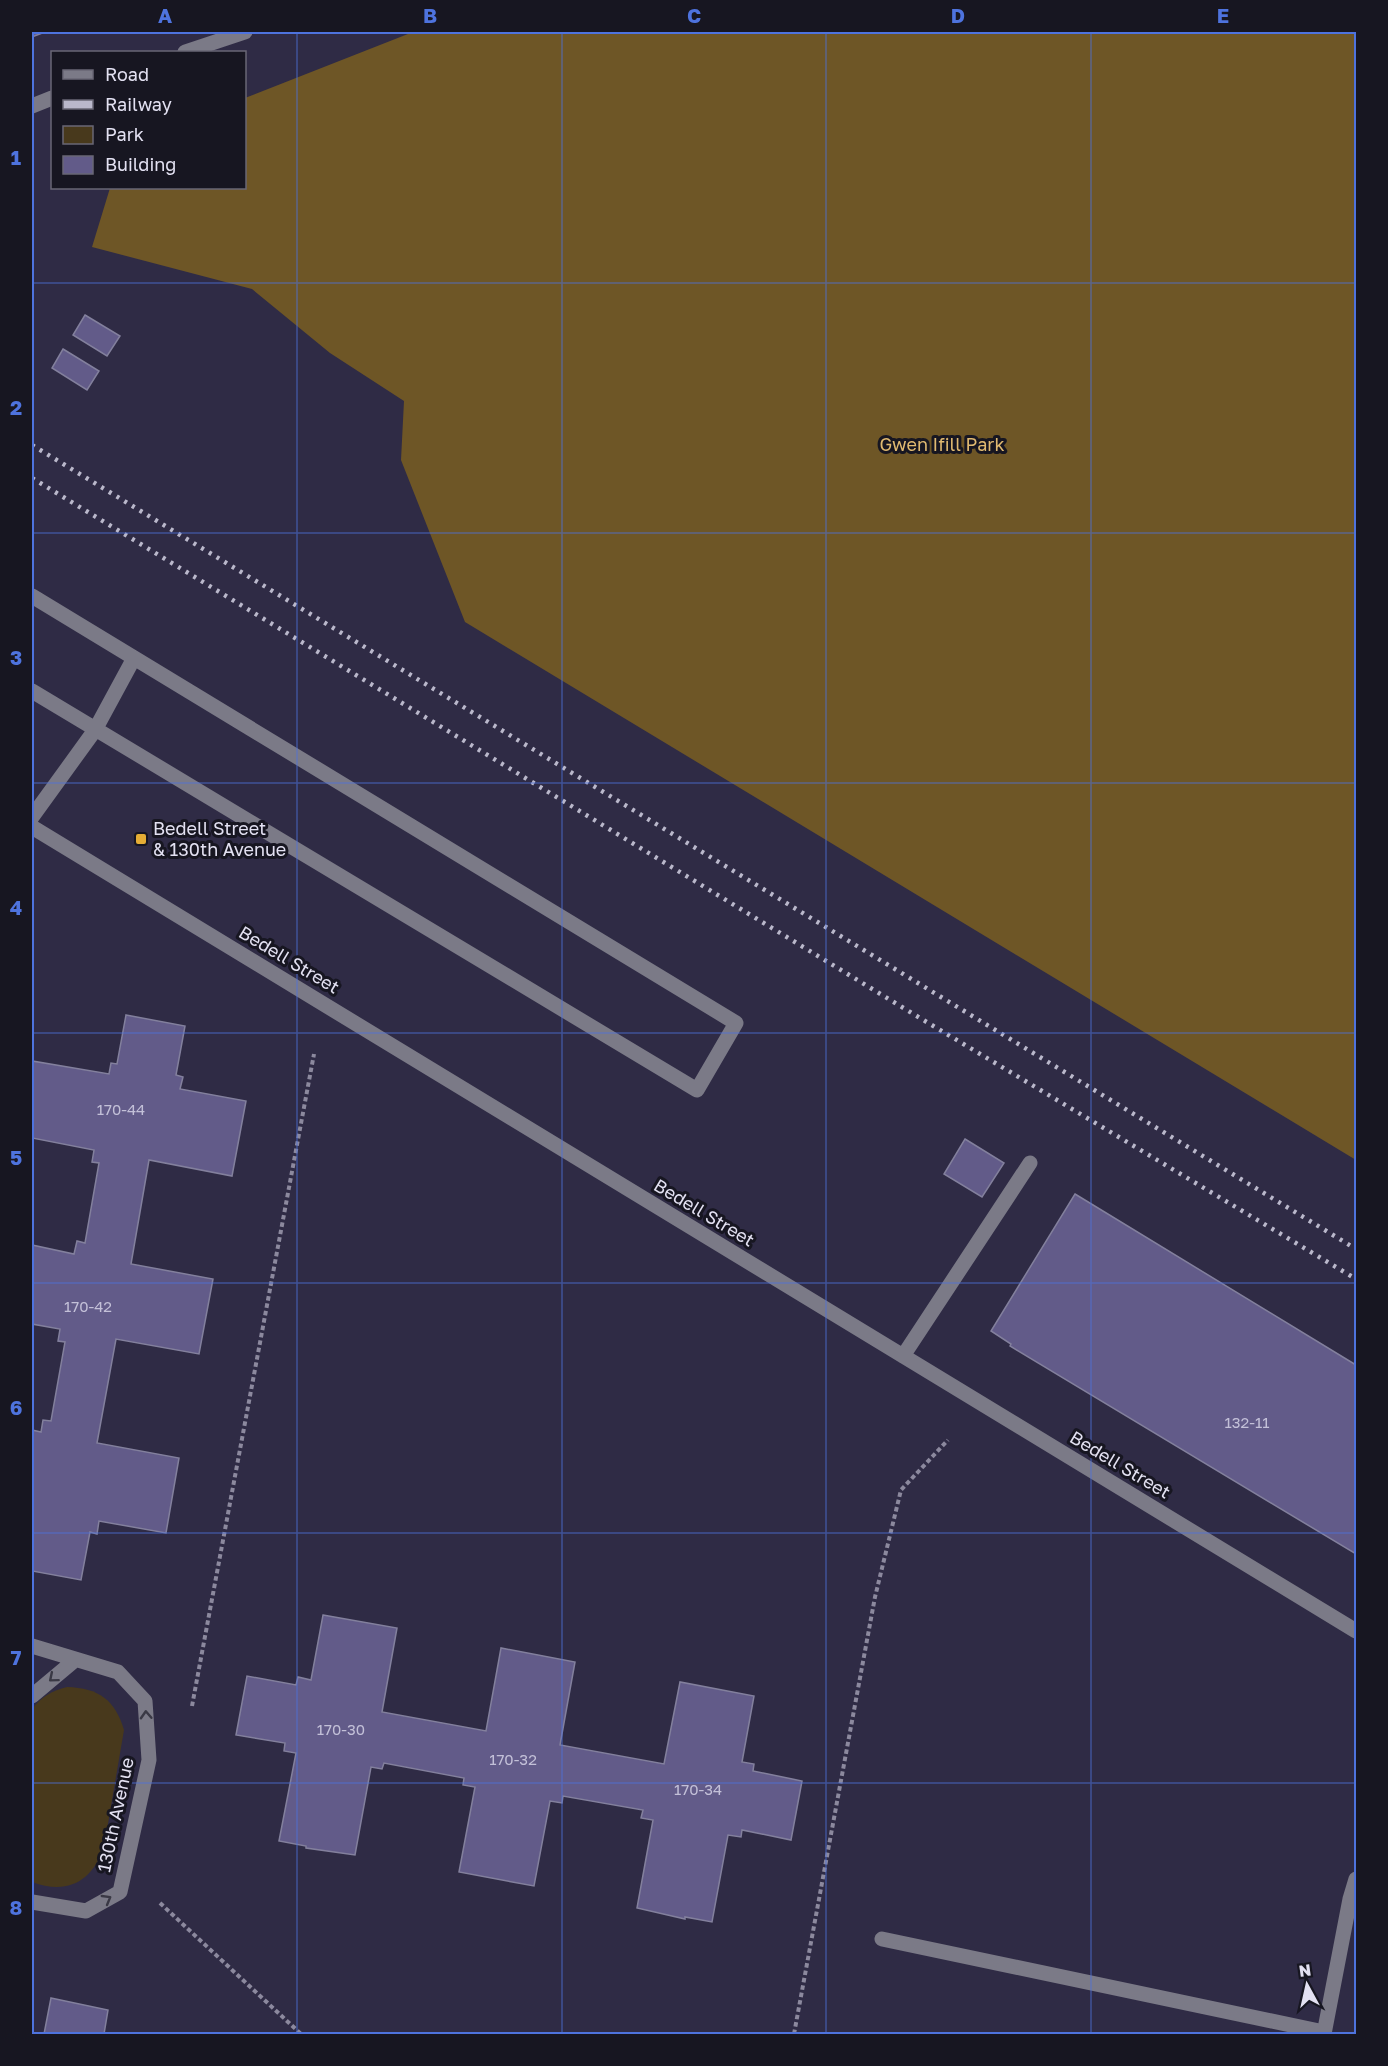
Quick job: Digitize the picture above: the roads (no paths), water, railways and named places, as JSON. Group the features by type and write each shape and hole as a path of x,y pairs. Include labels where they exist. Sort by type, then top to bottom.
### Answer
{"street":[{"path":"187,51 245,32"},
{"path":"32,106 51,98"},
{"path":"32,596 736,1023 698,1090 32,691"},
{"path":"32,817 95,730 134,658"},
{"name":"Bedell Street","path":"32,827 1356,1631"},
{"path":"903,1356 1030,1163"},
{"name":"130th Avenue","path":"32,1646 118,1672 145,1701 149,1760 120,1892 86,1911 32,1902"},
{"path":"32,1696 75,1660"},
{"path":"882,1939 1324,2033 1350,1899 1356,1879"}],"railway":[{"path":"32,445 1356,1249"},
{"path":"32,478 915,1015 1356,1279"}],"place":[{"name":"Bedell Street & 130th Avenue","path":"141,839"}],"park label":[{"name":"Gwen Ifill Park","path":"942,445"}]}
